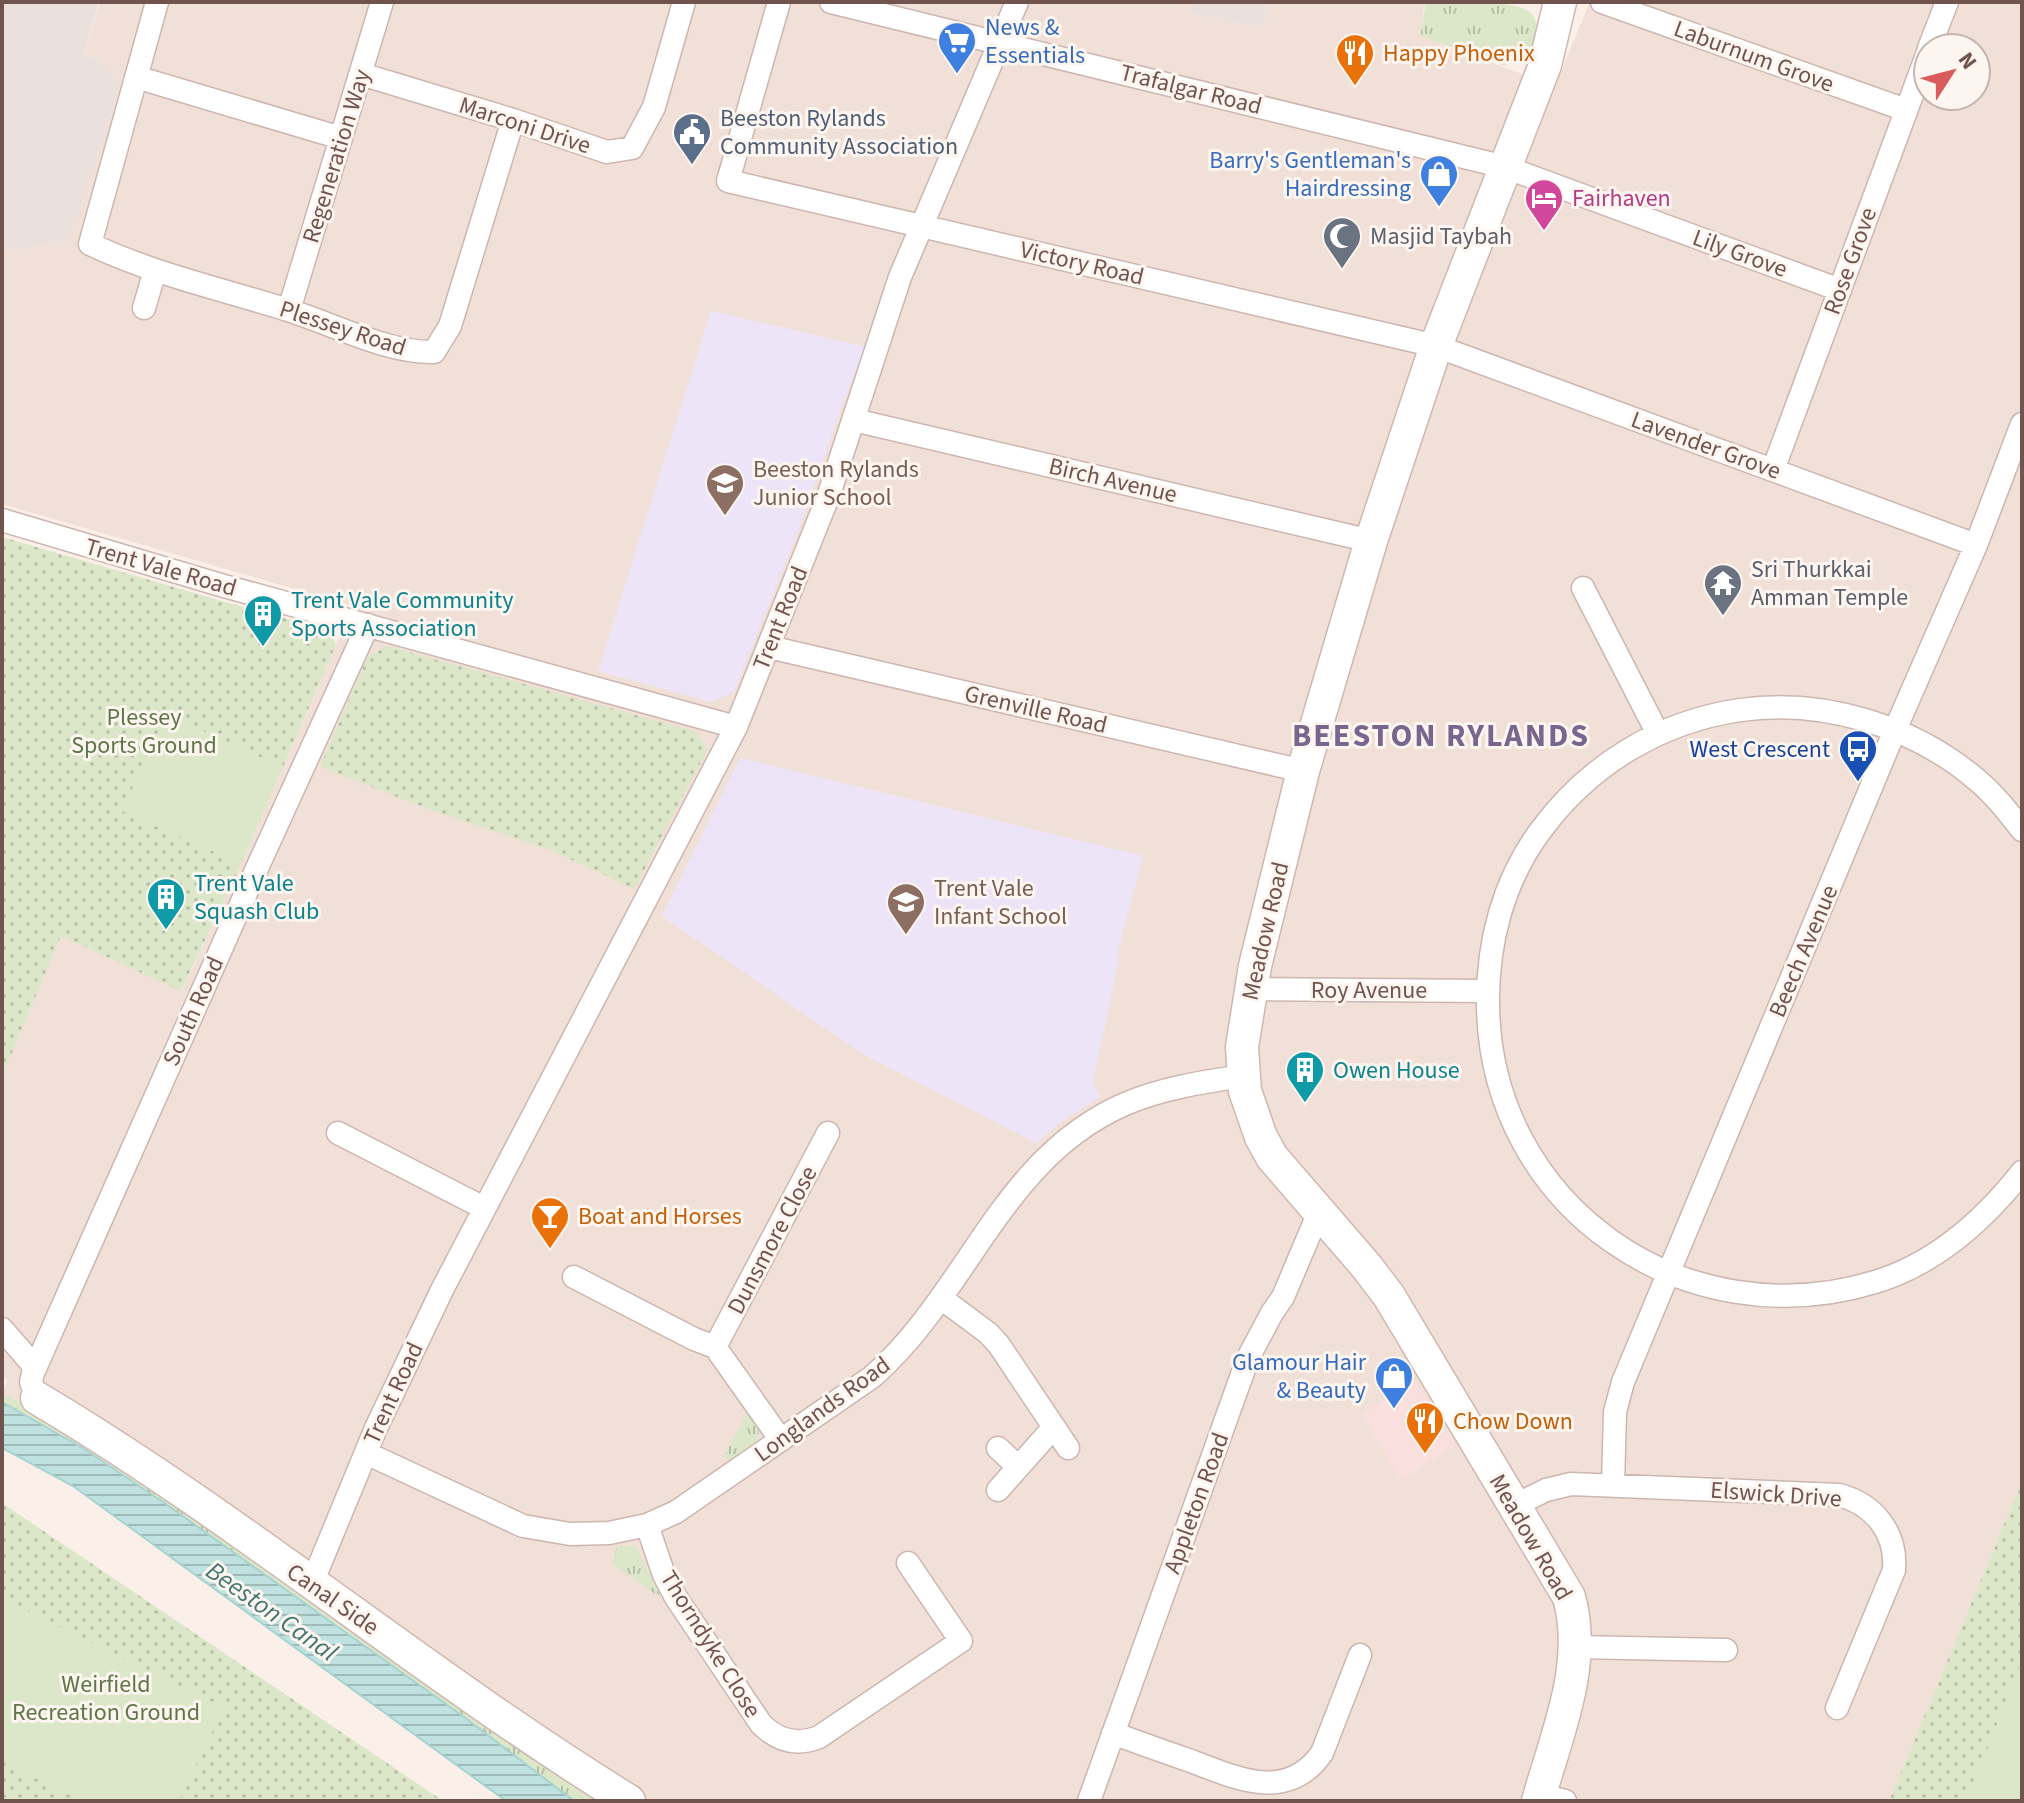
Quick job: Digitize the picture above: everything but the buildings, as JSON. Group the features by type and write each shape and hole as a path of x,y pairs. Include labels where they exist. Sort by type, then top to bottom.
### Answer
{"street":[{"path":"157,2 136,77 341,138"},
{"name":"Regeneration Way","path":"289,310 382,2"},
{"name":"Marconi Drive","path":"361,74 607,152 632,148 654,107 684,2"},
{"name":"Victory Road","path":"779,2 728,181 1436,346"},
{"name":"Trafalgar Road","path":"831,2 1505,167"},
{"name":"Trent Road","path":"312,1583 366,1453 442,1290 736,727 823,509 891,304 921,226 1017,2"},
{"name":"Meadow Road","path":"1548,1799 1573,1676 1576,1647 1569,1597 1389,1296 1279,1167 1261,1137 1245,1091 1242,1047 1251,989 1303,771 1371,541 1436,346 1545,65 1560,2"},
{"name":"Laburnum Grove","path":"1602,2 1906,110"},
{"name":"Rose Grove","path":"1936,32 1947,2"},
{"name":"Plessey Road","path":"136,77 90,244 155,271 289,310 412,352 434,352 450,326 513,120"},
{"name":"Rose Grove","path":"1773,470 1912,94"},
{"name":"Lily Grove","path":"1505,167 1840,290"},
{"path":"144,308 155,271"},
{"name":"Lavender Grove","path":"1436,346 1976,545"},
{"name":"Birch Avenue","path":"854,420 1371,541"},
{"name":"Beech Avenue","path":"1613,1485 1615,1412 1619,1394 1895,730 1976,545 2022,424"},
{"name":"Trent Vale Road","path":"2,520 736,727"},
{"path":"1583,588 1658,734"},
{"name":"South Road","path":"36,1383 253,877 368,625"},
{"name":"Grenville Road","path":"769,647 1303,771"},
{"path":"2022,830 1977,779 1921,742 1895,730 1848,715 1814,710 1762,708 1708,717 1658,734 1615,757 1595,771 1560,806 1523,858 1500,911 1490,959 1488,991 1488,1032 1494,1067 1507,1110 1531,1158 1559,1196 1598,1232 1668,1274 1720,1289 1785,1296 1834,1292 1878,1282 1915,1265 1949,1244 1978,1219 2022,1172"},
{"name":"Roy Avenue","path":"1251,989 1488,991"},
{"name":"Longlands Road","path":"366,1453 534,1529 590,1534 647,1525 687,1505 872,1377 914,1336 1029,1175 1068,1137 1107,1113 1143,1097 1243,1076"},
{"path":"338,1133 484,1208"},
{"name":"Dunsmore Close","path":"715,1347 828,1133"},
{"name":"Appleton Road","path":"1089,1801 1248,1358 1283,1297 1319,1212"},
{"path":"574,1277 715,1347 781,1440"},
{"path":"941,1298 999,1345 1068,1448"},
{"path":"2,1329 36,1383"},
{"name":"Canal Side","path":"36,1383 109,1441 501,1719 629,1801"},
{"path":"998,1490 1054,1427"},
{"path":"998,1448 1018,1467"},
{"name":"Elswick Drive","path":"1514,1506 1557,1486 1613,1485 1839,1495 1860,1501 1877,1516 1889,1535 1894,1570 1837,1708"},
{"name":"Thorndyke Close","path":"647,1525 664,1575 690,1621 761,1724 774,1736 792,1742 819,1737 961,1641 908,1563"},
{"path":"1576,1647 1726,1650"},
{"path":"1113,1733 1250,1783 1286,1780 1301,1775 1322,1753 1360,1655"}],"shaded area":[{"path":"2,2 99,2 83,56 101,61 109,69 118,93 73,227 65,242 2,251"},
{"path":"100,2 1192,2 1189,12 1263,28 1270,2 1425,2 1420,36 1555,86 1590,2 2022,2 2022,1481 1889,1801 574,1801 339,1626 81,1447 2,1402 2,1392 8,1380 2,1377 2,1077 61,936 182,990 241,864 353,606 2,504 2,251 65,242 101,61 83,56"},
{"path":"1192,2 1270,2 1263,28 1189,12"},
{"name":"Beeston Rylands Junior School","path":"711,311 866,347 799,529 734,692 711,702 598,671"},
{"name":"Trent Vale Infant School","path":"740,758 1143,856 1117,955 1119,959 1093,1082 1100,1097 1036,1143 861,1053 662,916"},
{"path":"1414,1380 1455,1446 1401,1480 1362,1415"}],"green space":[{"path":"1426,2 1495,3 1529,11 1539,28 1531,62 1510,54 1505,66 1420,36"},
{"name":"Plessey Sports Ground","path":"2,537 256,611 330,629 336,645 241,864 181,991 61,936 2,1077"},
{"path":"387,646 697,732 707,750 634,889 553,851 434,811 320,767 367,658"},
{"path":"166,714 282,767 241,864 122,811"},
{"path":"2,1393 43,1414 613,1801 574,1801 339,1626 81,1447 2,1402"},
{"path":"751,1411 760,1425 756,1446 733,1463 724,1457 747,1412"},
{"path":"2022,1481 2022,1801 1889,1801"},
{"name":"Weirfield Recreation Ground","path":"2,1503 390,1765 443,1801 2,1801"},
{"path":"617,1546 636,1546 661,1598 612,1564"},
{"path":"2,1598 224,1708 179,1801 81,1801 2,1762"},
{"path":"2022,1660 2022,1801 1967,1801"}],"water":[{"name":"Beeston Canal","path":"2,1402 81,1447 163,1502 464,1717 574,1801 506,1801 73,1486 2,1448"}],"place":[{"name":"News & Essentials","path":"957,75"},
{"name":"Happy Phoenix","path":"1355,87"},
{"name":"Beeston Rylands Community Association","path":"692,166"},
{"name":"Barry's Gentleman's Hairdressing","path":"1439,208"},
{"name":"Fairhaven","path":"1544,232"},
{"name":"Masjid Taybah","path":"1342,270"},
{"name":"Beeston Rylands Junior School","path":"725,517"},
{"name":"Sri Thurkkai Amman Temple","path":"1723,617"},
{"name":"Trent Vale Community Sports Association","path":"263,648"},
{"name":"West Crescent","path":"1858,783"},
{"name":"Trent Vale Squash Club","path":"166,931"},
{"name":"Trent Vale Infant School","path":"906,936"},
{"name":"Owen House","path":"1305,1104"},
{"name":"Boat and Horses","path":"550,1250"},
{"name":"Glamour Hair & Beauty","path":"1394,1410"},
{"name":"Chow Down","path":"1425,1455"}],"district":[{"name":"BEESTON RYLANDS","path":"1441,735"}]}
